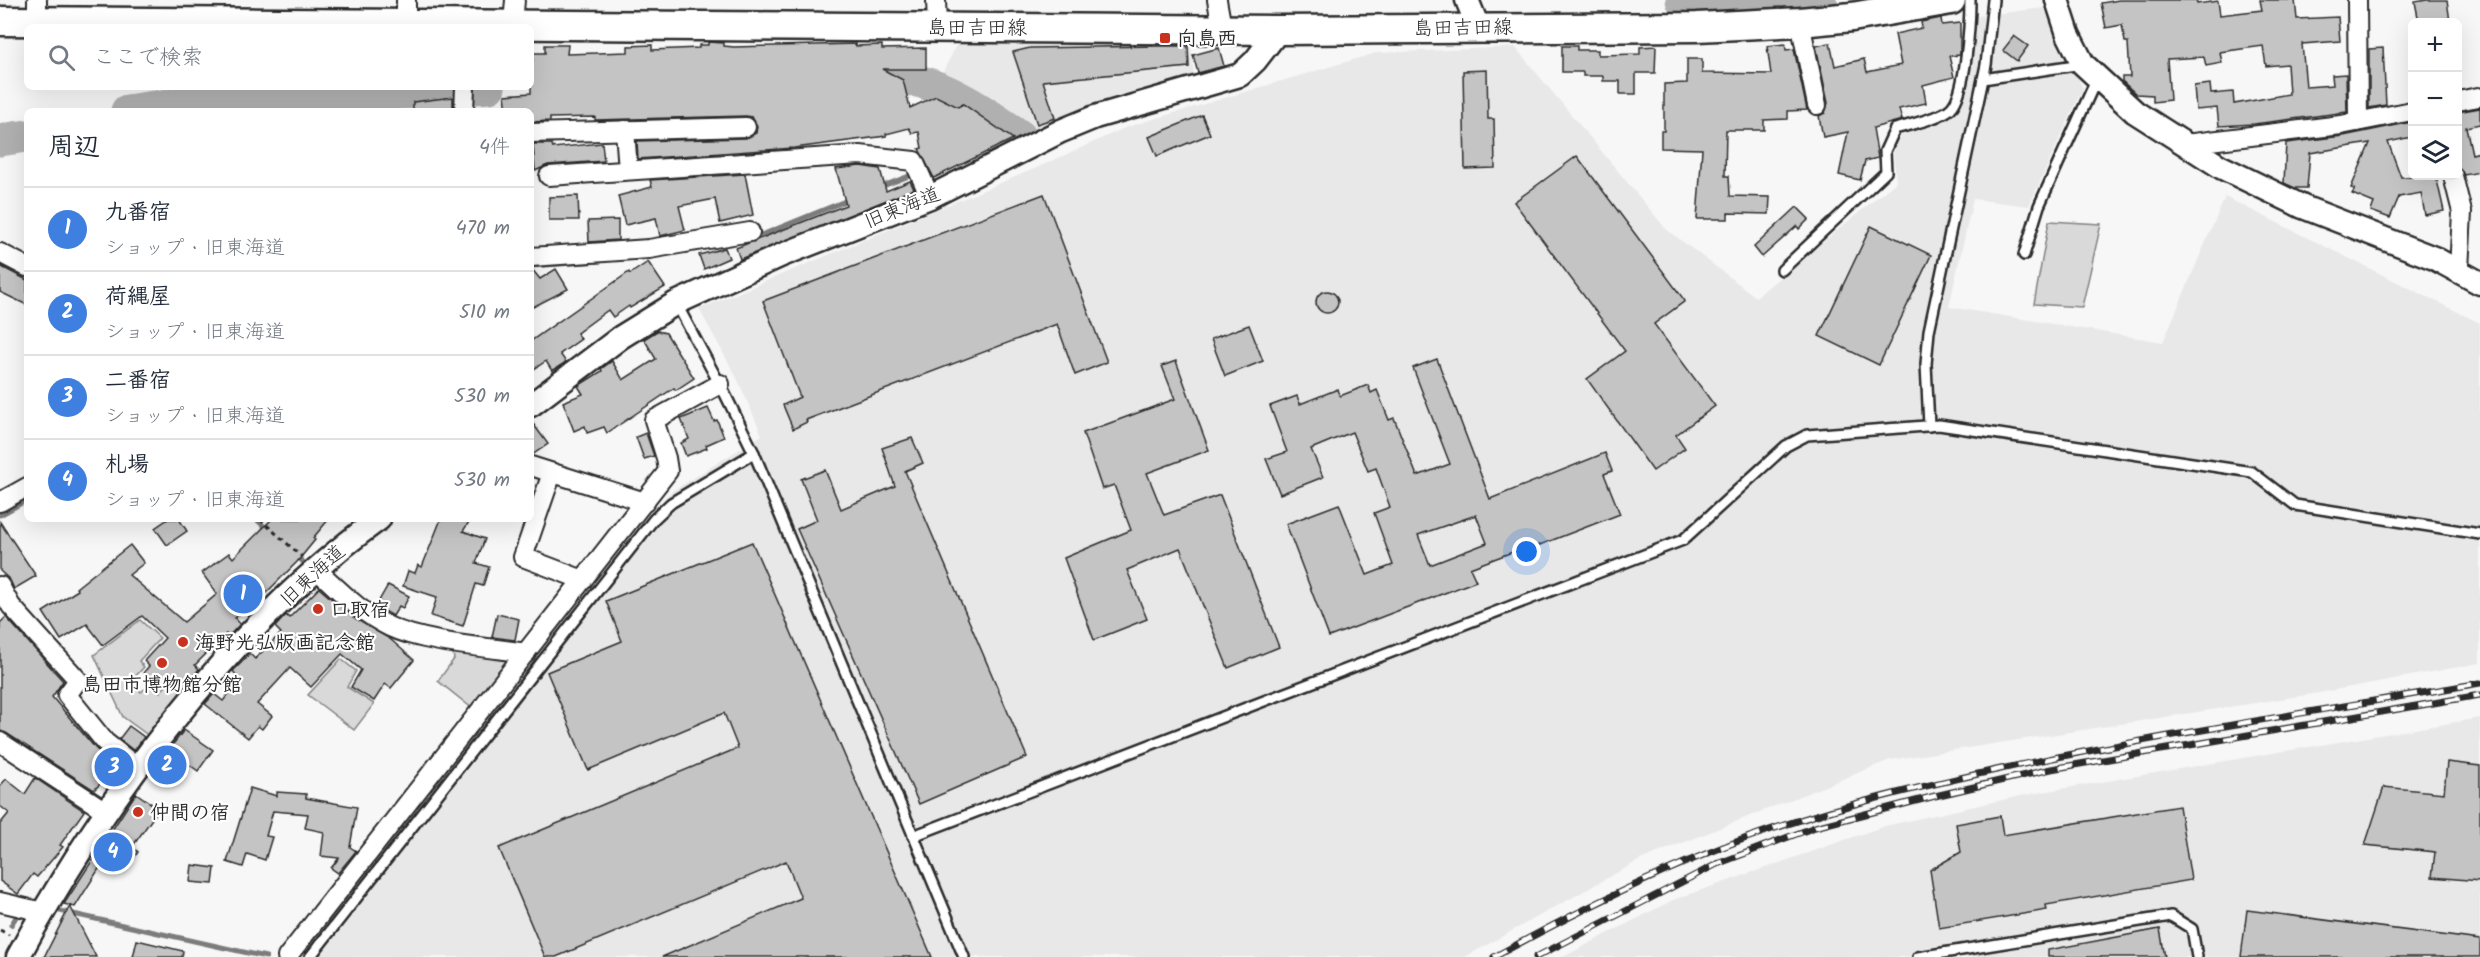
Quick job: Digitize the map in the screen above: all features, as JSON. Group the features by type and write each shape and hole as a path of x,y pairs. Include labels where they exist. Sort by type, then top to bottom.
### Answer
{"main road":[{"name":"島田吉田線","path":"0,21 37,11 406,12 504,19 937,13 1279,30 1697,27 1852,17 1951,0"}],"street":[{"path":"1217,0 1222,28"},
{"path":"1467,0 1478,27"},
{"path":"2057,0 2068,34 2090,71 2135,112 2221,167 2303,207 2434,258 2480,283"},
{"path":"2357,0 2358,122"},
{"path":"1800,22 1817,105"},
{"name":"旧東海道","path":"534,403 621,336 676,303 782,255 930,197 1061,131 1095,117 1240,75 1255,61 1279,30"},
{"path":"464,108 465,90"},
{"path":"2462,100 2478,97"},
{"path":"2185,144 2358,122 2408,112"},
{"path":"534,133 746,127"},
{"path":"625,130 628,170"},
{"path":"549,176 860,155 914,161 930,197"},
{"path":"2454,180 2462,212 2459,270"},
{"path":"534,257 649,249 750,232"},
{"path":"0,254 24,266"},
{"path":"287,957 668,471 654,420 720,384"},
{"path":"534,467 645,502"},
{"path":"552,473 523,557 583,580"},
{"path":"0,502 24,489"},
{"name":"旧東海道","path":"18,957 43,912 138,768 242,641 347,542 375,522"},
{"path":"316,570 365,612 390,627 422,636 526,653"},
{"path":"0,586 11,606 78,680 67,695 105,742 138,768"},
{"path":"0,742 107,812"},
{"path":"0,902 43,912"}],"lane":[{"path":"1782,270 1886,172 1885,151 1895,129 1935,116 1951,108 1957,98 1969,47 1970,0"},
{"path":"1929,426 1926,364 1929,330 1983,79 1993,0"},
{"path":"1983,79 2090,71 2038,206 2024,255"},
{"path":"676,303 754,453 964,957"},
{"path":"913,836 1683,540 1786,446 1807,435 1940,425 2252,472 2295,505 2480,534"},
{"path":"310,957 654,519 671,503 754,453"},
{"path":"1918,957 2171,916 2192,929 2197,957"}],"path":[{"path":"263,522 316,570"}],"shaded area":[{"path":"2044,8 2083,88 2029,206 1973,199 1949,307 2163,342 2225,197 2480,323 2480,663 2313,694 1890,760 1640,860 1465,957 299,957 669,493 762,435 737,378 699,309 1034,169 1127,127 1376,53 1515,47 1666,229 1756,297 1896,182 1893,148 1901,136 1958,107 1978,16"},
{"path":"958,43 1191,43 1194,77 1089,108 1027,132 941,75"},
{"path":"2049,221 2101,224 2082,307 2034,304"},
{"path":"140,620 160,638 139,661 144,667 131,681 141,692 151,684 160,692 174,678 187,690 149,736 123,717 94,655"},
{"path":"452,648 515,658 473,709 438,681 454,659"},
{"path":"341,659 356,671 347,687 374,704 354,730 308,695"},
{"path":"2480,718 2480,957 1563,957 1673,900 1885,826 2025,795"}],"building":[{"path":"2119,0 2196,0 2197,4 2218,1 2220,15 2262,10 2260,0 2295,0 2297,19 2338,17 2340,41 2302,44 2306,87 2333,85 2332,75 2346,74 2347,112 2254,124 2219,126 2217,108 2196,110 2194,86 2210,84 2211,94 2233,92 2234,104 2289,94 2287,64 2266,66 2263,46 2220,52 2222,63 2206,66 2204,57 2167,59 2170,100 2153,102 2153,95 2136,94 2122,81 2122,77 2130,77 2128,42 2125,42 2122,25 2106,28 2101,3"},
{"path":"2447,0 2449,18 2418,18 2415,2"},
{"path":"1941,18 1942,25 1960,23 1960,55 1949,56 1954,77 1923,85 1926,103 1899,109 1902,120 1873,128 1878,158 1865,161 1860,180 1839,175 1848,132 1823,137 1819,116 1825,113 1828,103 1816,46 1830,43 1835,66 1864,59 1867,72 1901,65 1895,34 1922,28 1921,22"},
{"path":"2014,36 2028,46 2017,61 2003,50"},
{"path":"708,42 724,43 724,46 734,47 856,44 856,46 882,45 882,49 926,48 926,69 882,69 903,80 910,108 936,96 958,107 963,104 1013,139 934,178 919,149 922,148 919,132 912,133 909,128 886,134 886,136 794,148 638,159 637,141 746,138 756,133 757,126 752,117 746,116 595,120 595,117 550,118 550,121 534,122 534,108 507,108 505,95 531,93 531,90 534,90 534,53 545,53 545,45 568,45 567,54 628,52 628,46 652,45 652,50 699,48 699,45 708,45"},
{"path":"1785,44 1786,50 1794,49 1807,110 1788,111 1788,119 1764,120 1764,130 1726,130 1725,176 1729,176 1730,196 1770,197 1769,214 1728,213 1728,219 1697,219 1702,149 1661,148 1661,131 1664,131 1664,84 1687,83 1687,59 1702,59 1702,73 1771,74 1767,46"},
{"path":"1188,46 1189,67 1043,81 1055,118 1037,124 1013,52 1030,48"},
{"path":"1562,46 1577,46 1577,50 1598,50 1598,55 1640,54 1640,47 1656,46 1655,73 1636,73 1636,94 1620,94 1620,81 1603,81 1603,76 1583,76 1583,72 1562,72"},
{"path":"1219,48 1224,66 1198,73 1193,55"},
{"path":"2383,48 2386,105 2369,108 2369,49"},
{"path":"1487,70 1488,119 1494,119 1495,168 1465,169 1463,71"},
{"path":"453,97 453,108 413,108 413,102"},
{"path":"2480,108 2480,124 2466,127 2472,154 2480,152 2480,172 2464,175 2462,172 2462,111"},
{"path":"1202,115 1210,134 1157,156 1149,137"},
{"path":"2408,123 2408,138 2388,142 2401,177 2408,177 2408,180 2437,180 2444,211 2425,215 2421,193 2399,197 2390,218 2371,211 2374,203 2352,194 2355,189 2351,188 2370,143 2310,153 2307,188 2295,188 2284,183 2286,143 2343,136"},
{"path":"602,143 604,161 548,165 535,171 534,144 552,144 553,148"},
{"path":"1577,156 1685,301 1654,324 1715,406 1676,435 1685,448 1653,471 1587,379 1625,351 1514,202"},
{"path":"860,166 880,169 886,191 910,181 914,189 740,259 736,248 846,205 836,169"},
{"path":"745,174 753,215 720,223 715,199 679,206 685,230 660,236 656,218 625,225 618,196 652,187 650,180"},
{"path":"1044,194 1107,362 1075,375 1057,324 806,420 807,422 793,429 783,405 800,397 763,301"},
{"path":"578,196 579,220 549,220 549,197"},
{"path":"1797,207 1809,219 1799,229 1797,226 1762,257 1754,247"},
{"path":"618,220 618,240 589,242 588,221"},
{"path":"1871,226 1931,255 1879,365 1819,336"},
{"path":"725,248 729,258 704,269 699,255"},
{"path":"648,262 665,287 613,317 608,310 577,333 581,339 560,354 566,362 552,371 546,361 534,369 534,339 629,272 630,274"},
{"path":"0,266 24,278 24,304 0,292"},
{"path":"556,269 568,289 534,306 534,272 540,279"},
{"path":"1327,291 1337,298 1338,302 1331,312 1327,313 1317,306 1316,302 1323,292"},
{"path":"1249,325 1263,361 1225,376 1211,339"},
{"path":"657,331 666,333 694,378 676,390 674,388 607,433 604,427 587,433 585,426 574,431 563,402 583,394 578,386 602,371 601,369 612,361 623,380 656,359 644,339"},
{"path":"1437,359 1490,499 1605,453 1612,471 1604,474 1620,514 1532,548 1531,545 1470,568 1476,581 1329,637 1286,524 1339,504 1367,575 1393,565 1374,513 1390,507 1376,468 1368,471 1352,432 1311,449 1323,477 1280,494 1266,459 1287,452 1270,406 1297,396 1300,404 1338,389 1340,396 1368,385 1371,393 1377,390 1389,420 1394,418 1417,476 1450,464 1413,368","holes":["1476,515 1487,543 1430,565 1418,535"]},
{"path":"1176,361 1209,450 1147,473 1164,515 1220,495 1279,647 1228,668 1180,548 1127,570 1147,619 1094,640 1064,558 1131,530 1114,485 1102,489 1083,433 1175,399 1162,366"},
{"path":"708,408 714,421 717,420 724,437 706,445 707,448 686,456 681,443 689,439 681,419"},
{"path":"534,425 548,444 534,454"},
{"path":"646,433 654,456 644,459 636,437"},
{"path":"912,438 923,463 905,471 1027,757 919,804 797,529 817,520 801,479 825,470 841,509 895,486 882,448"},
{"path":"0,522 36,576 14,589 10,580 0,571"},
{"path":"164,522 181,522 187,531 167,545 155,528"},
{"path":"269,522 326,522 297,562 265,594 235,618 240,624 228,637 226,634 195,665 199,669 187,684 175,673 160,688 144,672 149,666 144,661 165,638 142,616 103,645 87,624 61,640 43,612 78,590 76,588 130,545 144,563 129,575 184,622 217,594 202,573 229,553 233,558"},
{"path":"440,522 469,522 463,531 485,539 476,563 489,567 483,586 476,584 463,626 431,616 437,597 403,586 408,571 415,573 418,565 422,567"},
{"path":"752,542 932,957 662,957 801,898 786,861 556,957 545,957 499,848 738,748 724,713 588,770 547,672 622,641 606,601"},
{"path":"388,585 409,596 403,608 399,606 393,616 376,606"},
{"path":"319,588 354,618 390,639 414,660 391,688 385,684 374,701 351,687 361,670 342,654 311,687 290,668 257,704 272,716 262,729 258,726 248,738 205,704 214,694 223,701 240,680 233,671 250,654 255,659 281,633 275,627 286,615 289,618"},
{"path":"497,614 519,619 515,640 492,637"},
{"path":"6,617 63,681 52,697 96,749 120,768 104,785 101,783 94,790 0,731 0,623"},
{"path":"129,726 144,737 134,751 119,739"},
{"path":"184,730 213,750 198,771 187,763 172,782 154,769"},
{"path":"2447,762 2480,766 2480,881 2432,877 2435,852 2365,845 2384,787 2444,793"},
{"path":"35,778 84,811 60,845 63,847 37,877 33,874 18,894 0,881 0,824 9,813 0,806 0,786 6,779 25,794"},
{"path":"250,788 277,796 277,792 306,794 306,798 357,807 350,847 356,851 338,873 331,868 339,858 321,856 324,832 305,828 308,814 273,811 266,836 272,837 265,860 247,854 243,867 227,862"},
{"path":"136,793 159,809 132,847 138,852 123,873 105,859 75,907 64,904"},
{"path":"2179,806 2191,880 2046,905 2047,910 1939,928 1930,870 1961,852 1956,824 2000,816 2003,835"},
{"path":"192,865 215,868 213,884 190,882"},
{"path":"70,906 96,957 44,957"},
{"path":"2247,910 2480,940 2480,957 2241,957"},
{"path":"2160,929 2165,957 2048,957 2048,950"},
{"path":"137,940 183,951 182,957 133,957"}],"waterway":[{"path":"1682,0 1687,4 1822,6"},
{"path":"850,76 875,75 920,81 960,98 1020,136"},
{"path":"147,108 201,100 374,95 446,90"},
{"path":"0,140 24,136"},
{"path":"878,188 909,176"},
{"path":"752,237 850,199"},
{"path":"534,266 601,261"},
{"path":"0,515 24,502"},
{"path":"259,522 268,530"},
{"path":"295,554 303,562"},
{"path":"51,909 266,957"},
{"path":"11,925 16,917"}],"railway":[{"path":"1494,957 1602,901 1685,863 1747,838 1853,804 1996,770 2116,746 2480,683"},
{"path":"1536,957 1717,864 1815,827 2051,769 2480,695"}],"place":[{"name":"向島西","path":"1165,38"},
{"name":"九番宿","path":"243,594"},
{"name":"口取宿","path":"318,609"},
{"name":"海野光弘版画記念館","path":"183,642"},
{"name":"島田市博物館分館","path":"162,663"},
{"name":"荷縄屋","path":"167,765"},
{"name":"二番宿","path":"114,767"},
{"name":"仲間の宿","path":"138,812"},
{"name":"札場","path":"113,852"}]}
